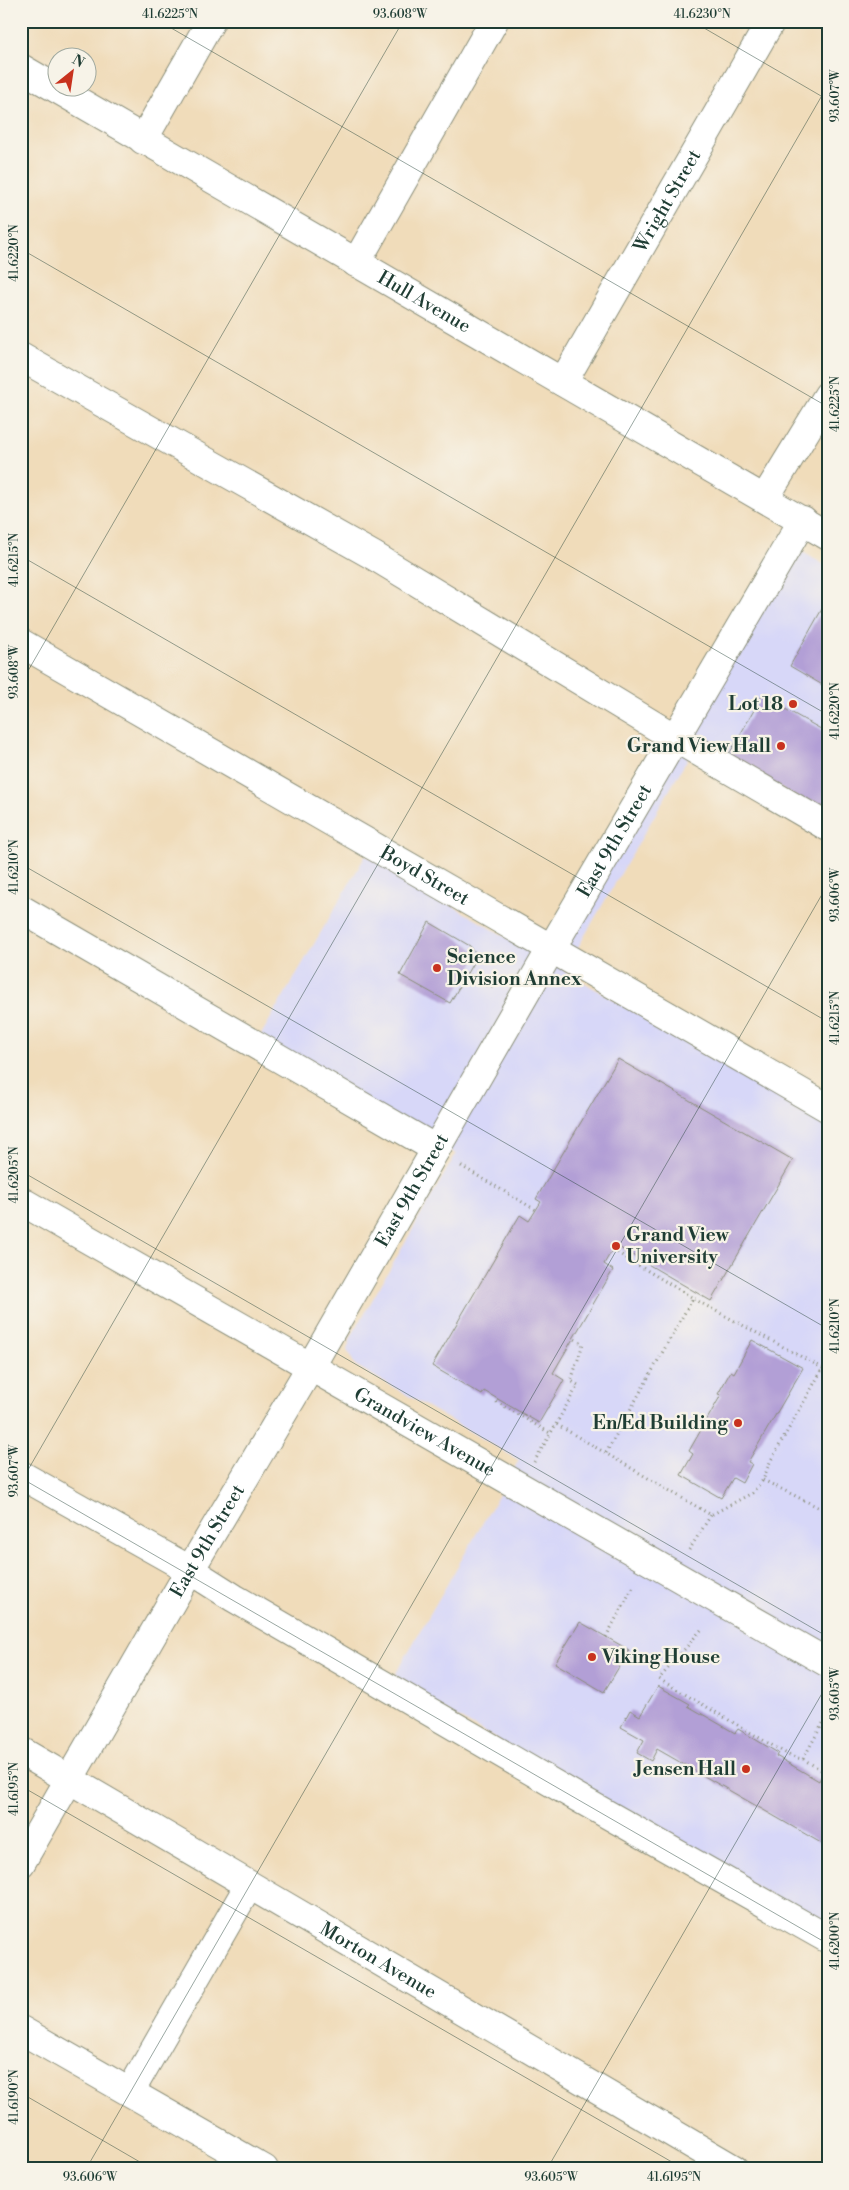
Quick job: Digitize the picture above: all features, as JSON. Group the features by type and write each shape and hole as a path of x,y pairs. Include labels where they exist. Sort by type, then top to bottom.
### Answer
{"street":[{"path":"143,140 211,21"},
{"path":"356,263 494,21"},
{"name":"Wright Street","path":"563,382 771,21"},
{"name":"Hull Avenue","path":"21,68 828,536"},
{"path":"21,357 374,556 675,738 828,827"},
{"path":"765,498 828,395"},
{"name":"East 9th Street","path":"21,1863 190,1570 311,1366 551,949 803,520"},
{"name":"Boyd Street","path":"21,643 828,1108"},
{"path":"21,909 436,1150"},
{"name":"Grandview Avenue","path":"21,1201 828,1663"},
{"path":"21,1475 190,1570 234,1598 564,1790 828,1939"},
{"name":"Morton Avenue","path":"21,1752 734,2169"},
{"path":"130,2092 249,1885"},
{"path":"21,2030 264,2169"}],"path":[{"path":"436,1150 536,1210"},
{"path":"613,1250 693,1298 828,1371"},
{"path":"606,1453 693,1298"},
{"path":"520,1486 578,1385 571,1381 583,1344 574,1338"},
{"path":"674,1575 711,1515 752,1493 763,1480 770,1462 823,1368"},
{"path":"497,1398 496,1401 550,1434"},
{"path":"556,1424 711,1515"},
{"path":"763,1480 828,1512"},
{"path":"606,1637 649,1560"},
{"path":"702,1630 659,1679 792,1757 803,1759 828,1774"},
{"path":"803,1759 828,1714"}],"shaded area":[{"name":"Grand View University","path":"789,544 828,567 828,815 698,741 564,971 828,1124 828,1928 392,1680 519,1460 355,1365 347,1350 351,1337 456,1154 258,1040 366,855 545,960"}],"building":[{"path":"822,609 828,612 828,684 826,687 790,666"},
{"name":"Grand View Hall","path":"762,696 828,733 828,815 727,758"},
{"name":"Science Division Annex","path":"429,922 470,946 475,953 474,961 450,1003 400,975"},
{"path":"618,1059 793,1160 711,1301 615,1245 604,1264 613,1270 553,1373 564,1380 539,1423 484,1391 482,1395 432,1366 520,1215 529,1221 541,1202 536,1199"},
{"name":"En/Ed Building","path":"752,1340 803,1368 748,1462 752,1464 742,1483 733,1478 721,1498 681,1475 693,1454 689,1451 721,1395 718,1394 731,1371 734,1373"},
{"name":"Viking House","path":"580,1622 629,1650 604,1692 555,1663"},
{"name":"Jensen Hall","path":"658,1686 735,1733 738,1729 778,1753 776,1756 819,1781 821,1777 828,1781 828,1847 657,1749 651,1761 637,1753 644,1740 621,1727 630,1710 640,1716"}],"place":[{"name":"Lot 18","path":"793,704"},
{"name":"Grand View Hall","path":"781,746"},
{"name":"Science Division Annex","path":"437,968"},
{"name":"Grand View University","path":"616,1246"},
{"name":"En/Ed Building","path":"738,1423"},
{"name":"Viking House","path":"592,1657"},
{"name":"Jensen Hall","path":"746,1769"}]}
